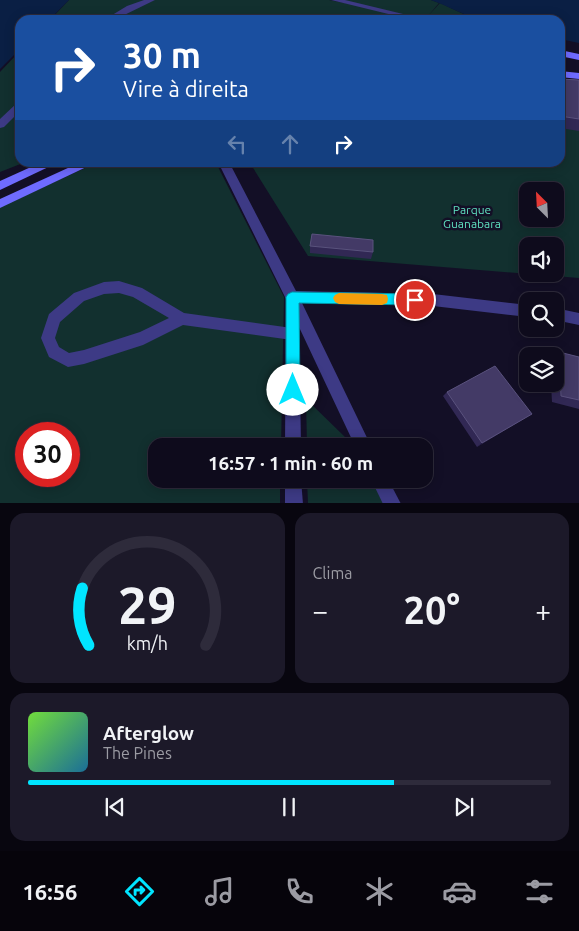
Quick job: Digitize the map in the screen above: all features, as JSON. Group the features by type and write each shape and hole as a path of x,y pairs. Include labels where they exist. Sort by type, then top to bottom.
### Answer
{"street":[{"path":"117,15 151,0"},
{"path":"335,0 402,15"},
{"path":"565,54 579,57"},
{"path":"565,75 579,76"},
{"path":"0,124 15,110"},
{"path":"0,186 41,167"},
{"path":"0,204 81,167"},
{"path":"226,167 292,297 360,438"},
{"path":"182,319 114,349 68,360 54,352 48,338 54,318 79,297 104,288 119,288 136,292 182,319 292,334"},
{"path":"292,297 433,300 519,310"},
{"path":"292,297 293,438"},
{"path":"564,316 579,319"},
{"path":"294,488 294,503"},
{"path":"384,488 392,503"}],"green space":[{"path":"69,0 149,0 119,15 55,15"},
{"path":"154,0 329,0 402,14 338,0 431,0 439,3 429,15 122,15"},
{"path":"440,3 466,15 429,15"},
{"path":"15,56 15,166 0,172 0,72"},
{"name":"Parque Guanabara","path":"565,85 579,86 579,278 564,277 564,237 519,237 519,273 308,256 252,167 565,167"},
{"path":"87,167 218,167 284,297 281,438 148,438 148,488 280,488 280,503 0,503 0,207"},
{"path":"306,399 346,438 307,438"},
{"path":"307,488 378,488 387,503 308,503"}],"water":[{"path":"0,0 69,0 54,15 15,15 15,54 0,69"},
{"path":"431,0 579,0 579,43 565,40 565,15 467,15"}],"building":[{"path":"565,79 579,80 579,119 565,117"},
{"path":"312,234 373,240 373,252 310,246"},
{"path":"564,353 579,357 579,400 561,396 561,392 564,392"},
{"path":"495,366 532,414 482,443 447,392"}],"slow traffic":[{"path":"339,298 382,299"}],"route":[{"path":"293,390 292,297 415,300"}]}
